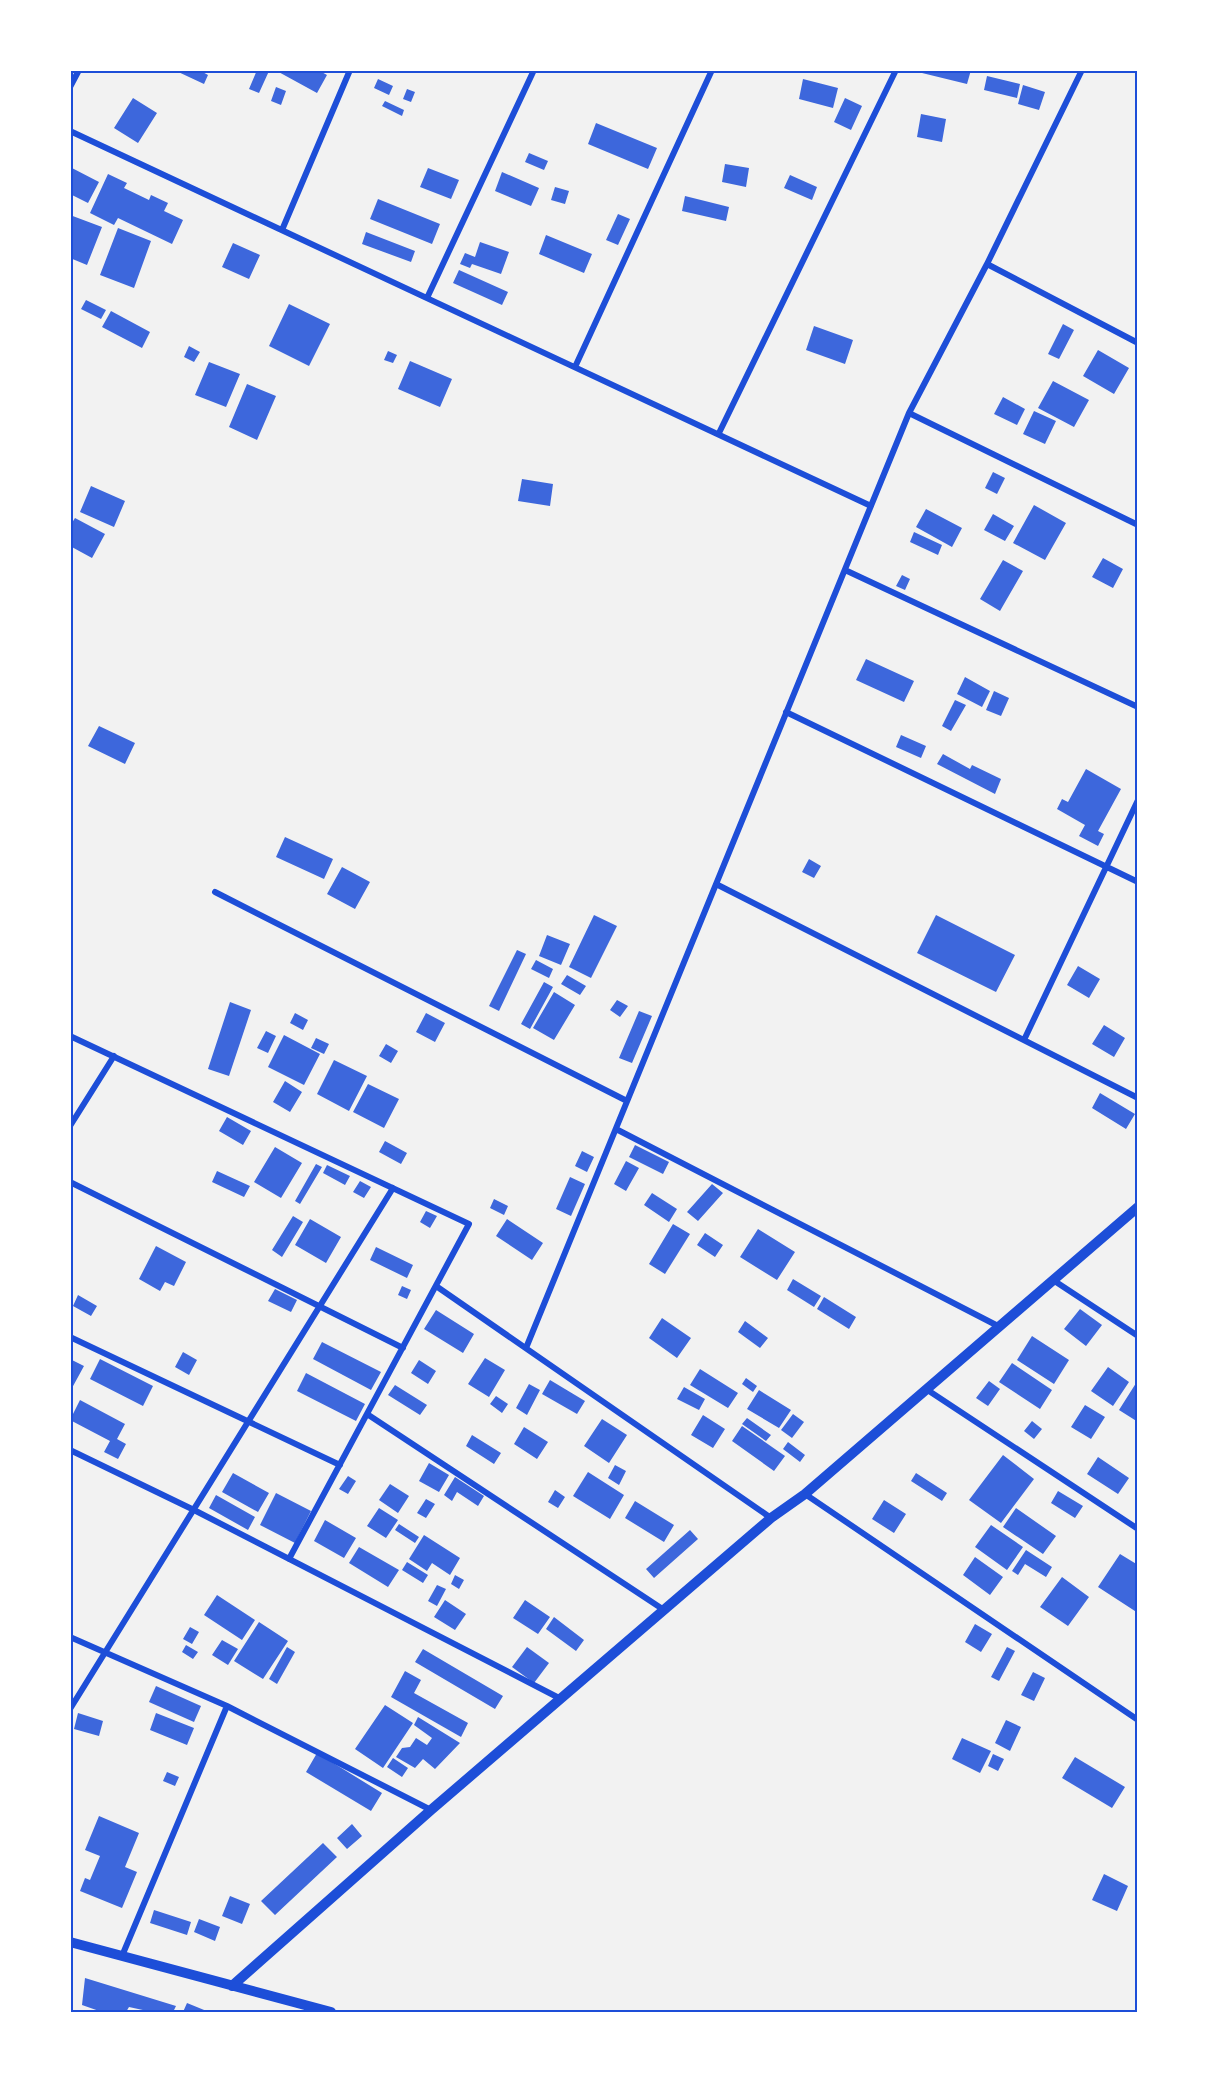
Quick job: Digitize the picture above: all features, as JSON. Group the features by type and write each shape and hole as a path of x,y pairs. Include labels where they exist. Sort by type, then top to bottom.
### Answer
{"street":[{"path":"70,87 79,70"},
{"path":"282,230 350,70"},
{"path":"427,298 534,70"},
{"path":"574,367 712,70"},
{"path":"718,433 896,70"},
{"path":"526,1348 909,413 987,264 1082,70"},
{"path":"70,131 871,506"},
{"path":"987,264 1137,344"},
{"path":"909,413 1137,525"},
{"path":"845,570 1137,707"},
{"path":"786,712 1137,882"},
{"path":"1024,1040 1137,800"},
{"path":"716,884 1137,1098"},
{"path":"215,892 627,1101"},
{"path":"70,1036 469,1224 289,1559"},
{"path":"70,1126 114,1056"},
{"path":"616,1129 998,1326"},
{"path":"70,1182 404,1348"},
{"path":"70,1709 393,1188"},
{"path":"232,1986 431,1810 771,1518 805,1494 1137,1207"},
{"path":"1053,1280 1137,1336"},
{"path":"436,1286 771,1518"},
{"path":"70,1337 340,1465"},
{"path":"926,1389 1137,1529"},
{"path":"367,1414 664,1610"},
{"path":"70,1450 194,1510 561,1699"},
{"path":"805,1494 1137,1720"},
{"path":"70,1637 227,1706 431,1810"},
{"path":"122,1956 227,1706"},
{"path":"70,1942 232,1986 293,2007 331,2013"}],"building":[{"path":"174,70 199,70 208,75 204,84"},
{"path":"257,70 269,71 259,93 249,89"},
{"path":"275,70 318,70 327,75 317,93"},
{"path":"922,70 971,70 967,84 922,73"},
{"path":"987,76 1020,84 1017,98 984,90"},
{"path":"378,79 393,86 389,95 374,88"},
{"path":"803,79 838,88 833,108 799,99"},
{"path":"1023,85 1045,92 1039,110 1018,104"},
{"path":"276,87 286,91 281,105 271,101"},
{"path":"407,89 415,92 411,102 403,99"},
{"path":"133,98 157,113 138,143 114,128"},
{"path":"845,98 862,106 851,130 834,122"},
{"path":"385,101 404,110 402,116 382,106"},
{"path":"921,114 946,119 942,142 917,137"},
{"path":"596,123 657,148 648,169 588,144"},
{"path":"529,153 548,161 544,170 525,162"},
{"path":"725,164 749,168 746,187 722,182"},
{"path":"70,167 99,182 88,203 70,194"},
{"path":"428,168 459,180 451,199 420,187"},
{"path":"502,172 539,188 531,206 495,191"},
{"path":"108,174 127,183 124,188 149,200 151,195 168,203 164,211 183,220 172,244 118,218 114,225 90,213"},
{"path":"790,175 817,187 812,200 784,188"},
{"path":"555,187 569,191 565,204 551,200"},
{"path":"685,196 729,207 726,221 682,211"},
{"path":"378,199 440,224 432,244 370,219"},
{"path":"618,214 630,219 618,245 606,240"},
{"path":"70,215 102,227 87,265 70,258"},
{"path":"118,228 151,241 134,288 100,275"},
{"path":"366,232 415,251 411,262 362,244"},
{"path":"546,235 592,254 584,273 539,254"},
{"path":"480,242 509,252 501,274 472,264 470,268 460,264 465,253 475,257"},
{"path":"233,243 260,255 249,279 222,267"},
{"path":"459,270 508,292 502,305 453,283"},
{"path":"86,300 106,310 101,319 81,309"},
{"path":"289,304 330,324 309,366 269,346"},
{"path":"111,311 150,332 142,348 102,327"},
{"path":"1063,324 1074,330 1059,359 1048,354"},
{"path":"814,326 853,340 845,364 806,350"},
{"path":"189,346 200,352 194,362 184,357"},
{"path":"1098,350 1129,368 1114,394 1083,376"},
{"path":"388,351 397,355 393,363 384,360"},
{"path":"410,361 452,379 440,407 398,389"},
{"path":"209,362 240,374 226,407 195,395"},
{"path":"1053,381 1089,400 1074,427 1038,408"},
{"path":"247,384 276,396 257,440 229,427"},
{"path":"1003,397 1025,409 1017,425 994,414"},
{"path":"1034,411 1056,421 1045,444 1023,434"},
{"path":"993,472 1005,478 997,494 985,488"},
{"path":"522,479 553,484 550,506 518,501"},
{"path":"91,486 125,501 114,527 80,512"},
{"path":"1034,505 1066,523 1045,560 1013,543"},
{"path":"926,509 962,528 952,547 916,527"},
{"path":"993,514 1014,526 1005,541 984,530"},
{"path":"75,518 105,534 92,558 70,546 70,526"},
{"path":"914,532 942,545 938,555 910,542"},
{"path":"1103,558 1123,569 1113,588 1092,577"},
{"path":"1003,560 1023,571 1000,611 980,599"},
{"path":"902,575 910,579 905,590 896,586"},
{"path":"866,659 914,681 904,702 856,680"},
{"path":"965,677 990,691 982,707 957,694"},
{"path":"994,691 1009,698 1001,716 986,710"},
{"path":"955,700 966,705 951,731 942,726"},
{"path":"99,726 135,743 125,764 88,746"},
{"path":"901,735 926,746 921,758 896,747"},
{"path":"943,754 970,769 972,765 1001,779 995,794 937,764"},
{"path":"1086,769 1121,789 1098,831 1104,834 1098,846 1079,836 1085,825 1057,809 1062,799 1068,802"},
{"path":"285,837 333,859 324,879 276,857"},
{"path":"809,859 821,866 814,878 802,872"},
{"path":"342,867 370,882 355,909 327,894"},
{"path":"594,915 617,926 591,978 569,967"},
{"path":"936,915 1015,955 996,992 917,953"},
{"path":"547,935 570,944 561,965 539,956"},
{"path":"517,950 526,954 499,1011 489,1006"},
{"path":"536,960 553,969 549,978 531,969"},
{"path":"1078,966 1100,979 1089,998 1067,985"},
{"path":"567,975 586,986 580,995 561,984"},
{"path":"544,982 553,987 530,1029 521,1024"},
{"path":"554,992 575,1005 554,1040 533,1028"},
{"path":"617,1000 628,1006 620,1017 610,1010"},
{"path":"230,1002 251,1010 229,1076 208,1069"},
{"path":"639,1011 652,1016 632,1063 619,1058"},
{"path":"295,1013 308,1020 303,1030 290,1023"},
{"path":"426,1013 445,1023 435,1042 416,1032"},
{"path":"1104,1025 1125,1038 1114,1057 1092,1044"},
{"path":"266,1031 276,1036 268,1053 257,1048"},
{"path":"284,1035 320,1054 304,1085 268,1067"},
{"path":"316,1038 329,1044 324,1054 311,1048"},
{"path":"386,1044 398,1051 391,1063 379,1056"},
{"path":"334,1060 367,1076 349,1111 317,1094"},
{"path":"285,1081 302,1092 290,1112 273,1102"},
{"path":"368,1084 399,1099 384,1128 353,1112"},
{"path":"1100,1093 1135,1114 1126,1129 1092,1108"},
{"path":"227,1117 251,1131 243,1145 219,1131"},
{"path":"385,1141 407,1153 401,1164 379,1152"},
{"path":"635,1145 669,1162 663,1174 629,1157"},
{"path":"275,1147 302,1163 281,1198 254,1182"},
{"path":"582,1151 594,1157 587,1172 575,1166"},
{"path":"626,1161 639,1168 626,1191 614,1184"},
{"path":"316,1164 322,1167 300,1204 295,1201"},
{"path":"327,1165 350,1176 345,1185 323,1173"},
{"path":"217,1171 250,1186 244,1197 212,1182"},
{"path":"570,1177 585,1184 571,1216 556,1209"},
{"path":"360,1181 371,1187 364,1198 353,1192"},
{"path":"712,1184 723,1193 698,1221 687,1212"},
{"path":"652,1193 677,1209 669,1222 644,1205"},
{"path":"494,1199 508,1206 504,1215 490,1208"},
{"path":"426,1211 437,1216 430,1228 420,1222"},
{"path":"293,1216 303,1222 282,1257 272,1250"},
{"path":"310,1219 341,1237 326,1263 295,1245"},
{"path":"507,1219 543,1243 532,1260 496,1236"},
{"path":"673,1224 690,1234 665,1274 649,1264"},
{"path":"758,1229 795,1252 777,1280 740,1257"},
{"path":"705,1233 723,1245 715,1257 697,1245"},
{"path":"156,1246 186,1262 174,1286 165,1282 160,1291 139,1279"},
{"path":"376,1247 413,1265 407,1278 370,1260"},
{"path":"793,1279 821,1296 814,1307 787,1290"},
{"path":"402,1286 411,1290 407,1299 398,1295"},
{"path":"275,1289 297,1300 291,1312 268,1301"},
{"path":"78,1295 97,1306 91,1316 73,1306"},
{"path":"824,1297 856,1317 849,1329 817,1309"},
{"path":"1080,1309 1102,1325 1086,1346 1064,1329"},
{"path":"436,1310 474,1334 463,1353 424,1329"},
{"path":"662,1318 691,1338 677,1358 649,1338"},
{"path":"745,1321 768,1338 760,1348 738,1332"},
{"path":"1032,1336 1069,1360 1054,1384 1017,1360"},
{"path":"322,1342 381,1372 371,1390 313,1359"},
{"path":"183,1352 197,1360 189,1375 175,1367"},
{"path":"485,1358 505,1370 489,1397 468,1384"},
{"path":"70,1359 84,1366 72,1388 70,1387"},
{"path":"100,1359 153,1386 143,1406 90,1379"},
{"path":"419,1360 436,1371 428,1384 411,1373"},
{"path":"1012,1363 1052,1390 1040,1409 999,1382"},
{"path":"1108,1367 1129,1382 1113,1406 1091,1391"},
{"path":"700,1369 738,1393 728,1408 690,1385"},
{"path":"306,1373 365,1404 356,1421 297,1391"},
{"path":"746,1378 757,1386 753,1392 742,1384"},
{"path":"550,1380 585,1401 577,1414 542,1394"},
{"path":"1138,1380 1138,1422 1119,1410"},
{"path":"989,1381 1000,1389 988,1406 976,1398"},
{"path":"529,1384 540,1390 527,1415 516,1408"},
{"path":"395,1385 427,1405 420,1415 388,1395"},
{"path":"684,1387 705,1399 699,1410 677,1399"},
{"path":"759,1390 791,1410 779,1428 747,1409"},
{"path":"496,1396 508,1404 502,1413 490,1404"},
{"path":"80,1400 125,1424 117,1439 126,1444 118,1459 104,1452 110,1441 70,1420"},
{"path":"1085,1405 1105,1417 1091,1439 1071,1427"},
{"path":"793,1414 804,1422 792,1438 781,1430"},
{"path":"703,1415 725,1429 713,1448 691,1435"},
{"path":"747,1418 771,1435 766,1441 742,1424"},
{"path":"602,1419 627,1435 609,1463 584,1446"},
{"path":"1032,1421 1042,1429 1034,1439 1024,1431"},
{"path":"742,1426 785,1456 774,1471 732,1441"},
{"path":"524,1427 548,1442 537,1459 514,1444"},
{"path":"472,1435 501,1453 494,1464 466,1446"},
{"path":"788,1442 805,1455 800,1462 783,1449"},
{"path":"1003,1455 1034,1479 1001,1523 969,1500"},
{"path":"1098,1457 1129,1478 1118,1494 1087,1474"},
{"path":"429,1463 449,1475 439,1492 419,1481"},
{"path":"615,1465 626,1471 619,1485 608,1478"},
{"path":"588,1472 624,1495 610,1519 573,1496"},
{"path":"233,1473 269,1493 258,1512 222,1492"},
{"path":"916,1473 947,1493 942,1501 911,1481"},
{"path":"348,1476 356,1481 348,1494 339,1489"},
{"path":"455,1477 484,1496 478,1506 457,1492 452,1501 444,1495"},
{"path":"390,1484 409,1496 398,1513 379,1500"},
{"path":"555,1490 565,1497 558,1508 548,1502"},
{"path":"1058,1491 1083,1506 1075,1518 1051,1503"},
{"path":"276,1493 311,1511 295,1543 260,1525"},
{"path":"216,1495 255,1517 248,1530 209,1508"},
{"path":"426,1499 435,1504 426,1518 417,1513"},
{"path":"884,1500 906,1514 894,1533 872,1519"},
{"path":"635,1501 674,1525 664,1542 625,1518"},
{"path":"379,1508 398,1520 386,1538 367,1526"},
{"path":"1016,1508 1056,1536 1043,1554 1003,1527"},
{"path":"325,1520 356,1538 344,1558 314,1541"},
{"path":"399,1524 419,1537 415,1543 395,1530"},
{"path":"991,1525 1023,1547 1007,1570 975,1547"},
{"path":"690,1530 698,1539 654,1578 646,1569"},
{"path":"424,1535 460,1558 450,1575 432,1563 427,1571 409,1559"},
{"path":"359,1547 399,1570 388,1587 349,1563"},
{"path":"1026,1550 1052,1567 1046,1577 1025,1564 1018,1575 1012,1571"},
{"path":"1120,1554 1138,1565 1138,1613 1098,1587"},
{"path":"975,1557 1003,1577 990,1595 963,1575"},
{"path":"407,1562 428,1575 423,1583 402,1570"},
{"path":"455,1575 464,1580 459,1589 451,1584"},
{"path":"1062,1577 1089,1597 1068,1626 1040,1607"},
{"path":"437,1585 446,1589 437,1606 428,1601"},
{"path":"217,1595 255,1620 242,1640 204,1615"},
{"path":"445,1600 466,1614 455,1630 434,1617"},
{"path":"525,1600 550,1617 538,1634 513,1618"},
{"path":"554,1617 584,1640 576,1651 546,1629"},
{"path":"259,1622 288,1641 263,1679 234,1661"},
{"path":"975,1624 992,1634 981,1652 965,1642"},
{"path":"190,1627 199,1632 192,1644 183,1639"},
{"path":"222,1640 238,1649 228,1665 212,1655"},
{"path":"186,1645 198,1652 193,1659 182,1652"},
{"path":"287,1647 295,1652 277,1684 269,1679"},
{"path":"527,1647 549,1663 534,1683 512,1667"},
{"path":"1007,1647 1015,1651 999,1681 991,1677"},
{"path":"423,1649 503,1696 495,1709 415,1662"},
{"path":"405,1671 421,1680 414,1693 468,1723 461,1737 391,1697"},
{"path":"1033,1672 1045,1678 1034,1701 1021,1695"},
{"path":"156,1686 201,1706 194,1722 149,1702"},
{"path":"385,1705 413,1723 383,1768 355,1749"},
{"path":"78,1713 103,1721 99,1736 74,1729"},
{"path":"156,1713 194,1728 187,1745 150,1730"},
{"path":"418,1717 460,1743 435,1769 423,1759 415,1768 396,1757 402,1748 410,1747 416,1738 427,1745 432,1738 414,1725"},
{"path":"1006,1720 1021,1727 1010,1751 995,1743"},
{"path":"962,1738 991,1751 980,1773 952,1759"},
{"path":"317,1753 382,1793 371,1811 306,1772"},
{"path":"993,1754 1004,1759 998,1771 988,1766"},
{"path":"1075,1757 1125,1787 1112,1808 1062,1778"},
{"path":"393,1758 408,1768 402,1777 387,1767"},
{"path":"167,1772 179,1777 175,1786 163,1781"},
{"path":"99,1816 139,1833 125,1867 137,1872 122,1908 80,1891 85,1878 90,1880 100,1856 85,1850"},
{"path":"352,1824 362,1836 347,1849 337,1838"},
{"path":"323,1843 337,1857 275,1915 261,1901"},
{"path":"1104,1874 1128,1886 1117,1911 1092,1900"},
{"path":"230,1896 250,1904 242,1924 222,1916"},
{"path":"154,1910 191,1922 187,1935 150,1923"},
{"path":"199,1919 220,1927 215,1941 194,1932"},
{"path":"85,1978 176,2006 173,2012 152,2012 129,2007 126,2012 102,2012 82,2005"},
{"path":"187,2003 209,2012 183,2012"}]}
